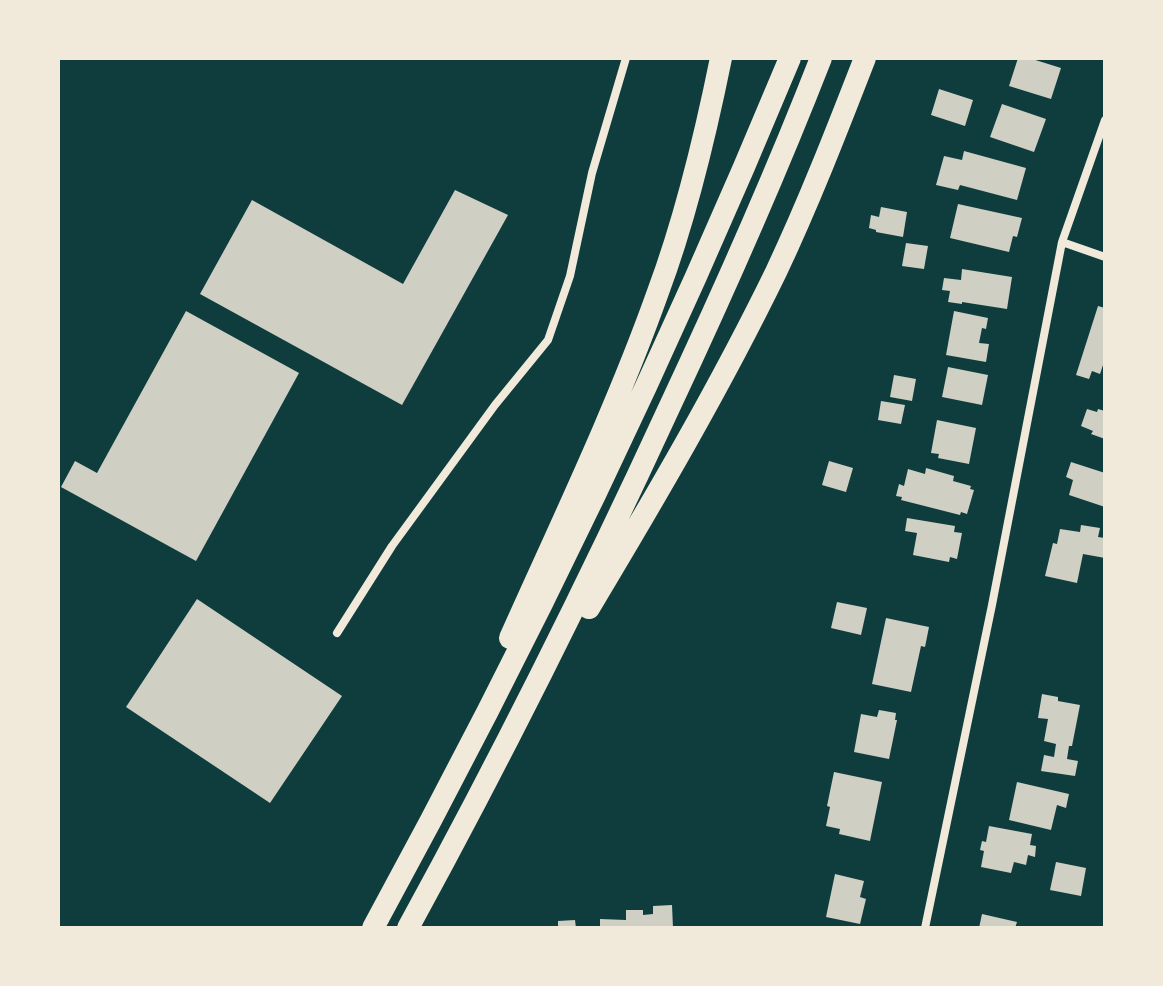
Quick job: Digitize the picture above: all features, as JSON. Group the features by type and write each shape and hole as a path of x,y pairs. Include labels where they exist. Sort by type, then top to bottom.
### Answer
{"highway":[{"path":"412,856 606,423 659,291 698,157 721,58"},
{"path":"373,928 509,671 589,508 717,229 790,58"},
{"path":"408,928 498,760 599,558 757,212 821,58"},
{"path":"498,760 664,481 749,325 804,209 865,58"}],"street":[{"path":"337,633 392,546 495,405 548,340 570,276 592,173 626,58"},
{"path":"925,928 980,666 1062,242 1105,120"},
{"path":"1062,242 1105,257"}],"building":[{"path":"1018,58 1029,58 1061,68 1051,99 1009,86"},
{"path":"939,89 973,100 965,126 931,115"},
{"path":"1002,104 1046,119 1034,152 990,137"},
{"path":"964,151 1026,168 1017,200 960,185 958,190 936,185 944,156 962,160"},
{"path":"455,190 508,215 402,405 200,294 252,200 403,284"},
{"path":"958,204 1022,218 1009,252 950,238"},
{"path":"881,207 907,212 903,237 869,228 871,215 879,217"},
{"path":"906,243 928,246 924,269 902,266"},
{"path":"962,269 1012,277 1007,309 948,302 950,291 942,290 944,278 961,280"},
{"path":"1098,306 1105,308 1105,359 1100,374 1092,371 1089,379 1076,375"},
{"path":"186,311 299,373 196,561 61,487 75,461 97,473"},
{"path":"954,311 988,318 979,343 989,344 986,362 946,355"},
{"path":"948,367 988,375 982,405 942,397"},
{"path":"894,375 916,379 912,401 890,397"},
{"path":"881,401 905,405 901,424 878,420"},
{"path":"1087,409 1105,411 1105,439 1081,426"},
{"path":"937,420 976,428 969,464 938,458 939,454 931,453"},
{"path":"829,461 853,468 846,492 822,485"},
{"path":"1071,462 1105,473 1105,507 1069,495 1073,480 1066,477"},
{"path":"926,468 954,476 953,481 971,486 970,489 974,490 967,514 961,512 960,515 901,500 902,497 896,496 899,484 904,486 908,469 925,474"},
{"path":"907,518 955,526 954,532 962,533 957,559 950,557 949,562 913,555 917,533 905,531"},
{"path":"1081,525 1100,528 1098,537 1105,538 1105,558 1083,554 1077,583 1045,576 1053,543 1057,544 1060,529 1080,532"},
{"path":"197,599 342,696 270,803 126,707"},
{"path":"837,602 867,608 861,635 831,628"},
{"path":"886,618 929,627 925,647 921,646 911,692 872,684"},
{"path":"1042,694 1080,705 1067,759 1078,761 1075,776 1041,771 1044,755 1054,757 1056,744 1044,741 1048,719 1038,718"},
{"path":"879,710 896,713 889,759 854,752 861,714 877,717"},
{"path":"834,772 882,782 870,841 839,834 840,829 826,826"},
{"path":"1017,782 1069,794 1066,808 1057,805 1051,830 1009,820"},
{"path":"989,826 1032,834 1030,845 1036,846 1035,857 1028,855 1026,865 1014,862 1011,873 981,867 984,851 980,850 982,841 986,842"},
{"path":"1056,862 1086,868 1081,896 1050,890"},
{"path":"835,874 864,881 860,897 866,899 860,924 826,917"},
{"path":"672,905 673,928 600,928 600,919 626,920 626,910 643,910 643,915 653,914 653,906"},
{"path":"982,914 1017,922 1015,928 979,928"},
{"path":"575,920 576,928 558,928 558,921"}]}
